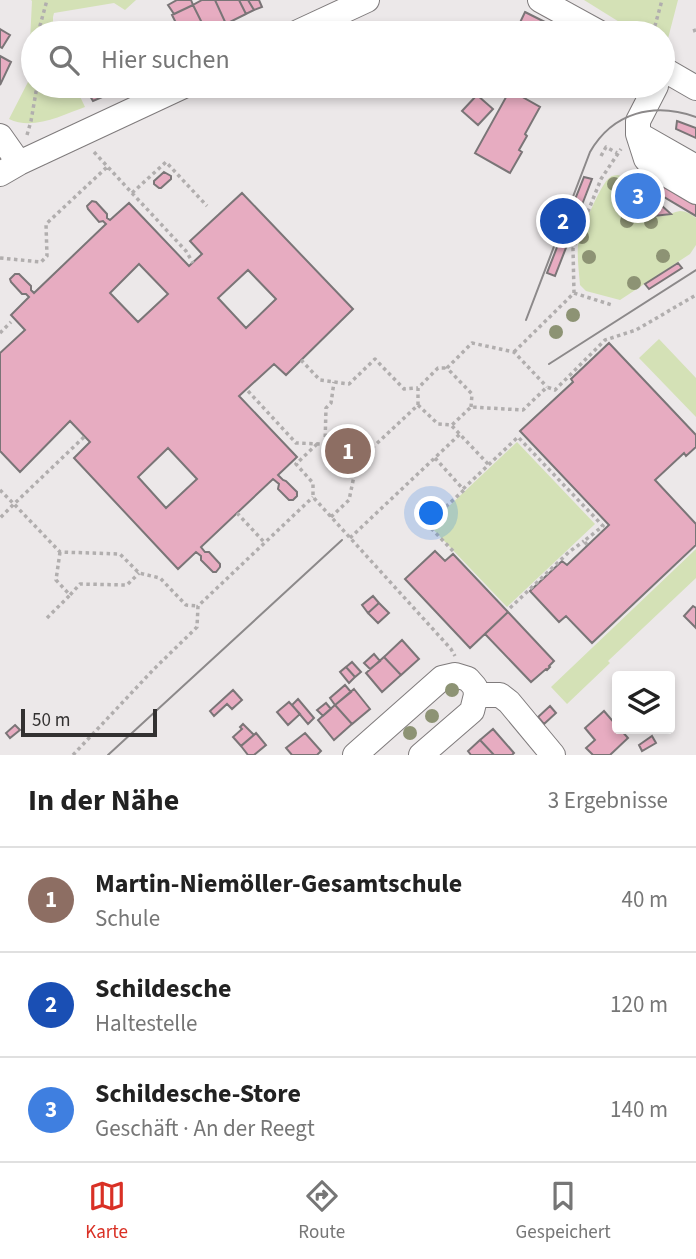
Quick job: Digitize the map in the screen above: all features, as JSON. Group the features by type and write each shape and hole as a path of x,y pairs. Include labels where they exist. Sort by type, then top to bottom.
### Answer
{"street":[{"path":"322,21 368,0"},
{"path":"540,0 578,21"},
{"path":"675,80 696,88"},
{"path":"0,136 9,168 159,98"},
{"path":"649,98 638,121 638,134 646,159 652,166 696,192"},
{"path":"638,134 696,167"},
{"path":"355,755 442,678 455,675 468,679 475,687 472,711 421,755"},
{"path":"476,695 500,695 509,702 553,755"}],"path":[{"path":"41,21 47,0"},
{"path":"656,21 662,0"},
{"path":"9,168 32,121 35,98"},
{"path":"79,136 186,251 193,263"},
{"path":"514,352 574,293 573,249 600,179 617,154 606,147 601,156"},
{"path":"132,194 166,162 207,205"},
{"path":"0,258 41,262 47,256 46,224 107,166"},
{"path":"574,293 612,305"},
{"path":"301,360 320,380 349,384 375,359 404,389 418,388 439,368 447,368 472,343 514,352 547,387 555,390 605,340 627,335 696,295"},
{"path":"0,333 11,322"},
{"path":"447,368 472,394 471,407 452,425"},
{"path":"325,444 326,408 331,403 334,382"},
{"path":"471,407 523,410 547,387"},
{"path":"418,388 418,405 438,424 452,425 489,465"},
{"path":"248,391 296,443 374,446"},
{"path":"331,517 349,500 357,463 418,405"},
{"path":"350,538 460,435"},
{"path":"0,518 84,437"},
{"path":"453,551 427,524 518,437 603,526 586,544 569,552 510,608"},
{"path":"317,444 296,464 313,483 313,497 451,649 456,657 455,675"},
{"path":"435,458 464,490"},
{"path":"0,490 60,552 120,554 139,573 160,578 187,605 198,606"},
{"path":"73,755 197,627 198,606 313,497"},
{"path":"237,513 264,542"},
{"path":"60,552 55,580 70,595"},
{"path":"47,618 80,584 127,585 139,573"}],"green space":[{"path":"136,0 125,10 114,3 54,13 53,21 31,21 32,1"},
{"path":"584,0 678,0 673,21 618,21"},
{"path":"21,96 21,98 81,98 85,107 38,123 9,119"},
{"path":"618,175 629,179 631,194 642,211 663,216 682,211 696,218 696,245 690,254 620,300 586,291 580,285 578,255 579,239 595,201 608,179"},
{"path":"659,339 696,378 696,417 639,358"},
{"path":"517,442 595,524 507,607 429,525"},
{"path":"696,549 696,578 608,661 610,663 567,704 551,687"}],"building":[{"path":"177,0 191,0 193,5 174,14 168,5"},
{"path":"202,0 215,0 225,21 201,21 193,5"},
{"path":"215,0 239,0 246,14 232,21 225,21"},
{"path":"239,0 248,0 254,10 246,14"},
{"path":"248,0 259,0 262,7 254,10"},
{"path":"193,5 201,21 175,21 172,15"},
{"path":"525,12 543,21 521,21"},
{"path":"0,29 10,35 2,48 0,47"},
{"path":"0,56 11,62 0,85"},
{"path":"474,98 480,98 493,109 478,125 462,111"},
{"path":"506,98 524,98 540,107 525,134 527,136 519,150 522,152 510,173 475,153"},
{"path":"677,121 696,128 696,138 676,129"},
{"path":"164,172 171,176 171,179 159,188 154,181"},
{"path":"649,172 696,200 696,216 642,184"},
{"path":"584,177 592,179 578,215 570,212"},
{"path":"629,179 641,188 648,201 661,205 671,214 654,216 636,205 630,194"},
{"path":"242,193 353,309 286,375 274,364 239,396 297,457 278,475 297,492 297,496 289,500 273,479 201,547 220,564 216,572 201,560 201,556 196,552 178,569 74,458 90,442 70,421 20,472 0,451 0,353 25,330 11,315 29,297 22,294 10,279 19,274 34,293 106,224 99,222 88,209 87,206 92,201 96,202 110,220 129,203 189,266 202,254 190,241","holes":["139,264 168,294 138,322 110,293","248,270 276,299 246,328 218,298","168,448 197,479 166,508 138,477"]},
{"path":"561,237 569,240 555,276 547,273"},
{"path":"678,263 682,268 649,289 645,284"},
{"path":"609,343 696,435 696,447 686,456 684,453 655,480 696,524 696,545 592,643 566,616 559,622 530,591 562,561 567,565 609,525 520,431 573,382 571,379"},
{"path":"435,551 445,561 453,554 508,612 470,648 405,579"},
{"path":"373,596 379,603 368,613 362,605"},
{"path":"379,603 389,613 378,623 368,613"},
{"path":"693,606 696,608 696,628 684,616"},
{"path":"508,612 554,661 531,682 485,634"},
{"path":"402,640 419,659 401,675 384,657"},
{"path":"374,654 380,661 370,669 364,663"},
{"path":"384,657 401,675 382,692 366,673"},
{"path":"352,662 361,672 355,677 346,667"},
{"path":"346,667 355,677 349,683 340,672"},
{"path":"345,685 351,692 335,705 330,698"},
{"path":"354,689 370,709 352,724 335,705"},
{"path":"233,690 242,700 232,709 227,704 214,716 210,711"},
{"path":"298,699 314,718 308,724 292,705"},
{"path":"289,702 300,714 288,725 277,712"},
{"path":"326,703 331,709 323,716 317,710"},
{"path":"335,705 352,724 334,740 318,720"},
{"path":"550,706 556,713 544,724 538,717"},
{"path":"604,711 612,720 612,734 624,734 628,738 610,755 593,755 586,748 595,740 585,728"},
{"path":"243,724 254,735 241,746 233,737 242,729 240,727"},
{"path":"15,725 20,730 10,738 6,733"},
{"path":"493,729 514,753 512,755 494,755 480,740"},
{"path":"256,733 266,745 254,755 248,755 241,746"},
{"path":"305,733 321,751 317,755 292,755 286,748"},
{"path":"652,736 656,743 642,751 639,745"},
{"path":"480,740 494,755 471,755 468,751"}],"tram line":[{"path":"526,320 590,152 599,138 623,119 636,114 665,111 696,117"},
{"path":"549,364 696,270"},
{"path":"108,755 342,540"}],"place":[{"name":"Schildesche-Store","path":"638,196"},
{"name":"Schildesche","path":"563,221"},
{"name":"Martin-Niemöller-Gesamtschule","path":"348,451"}]}
